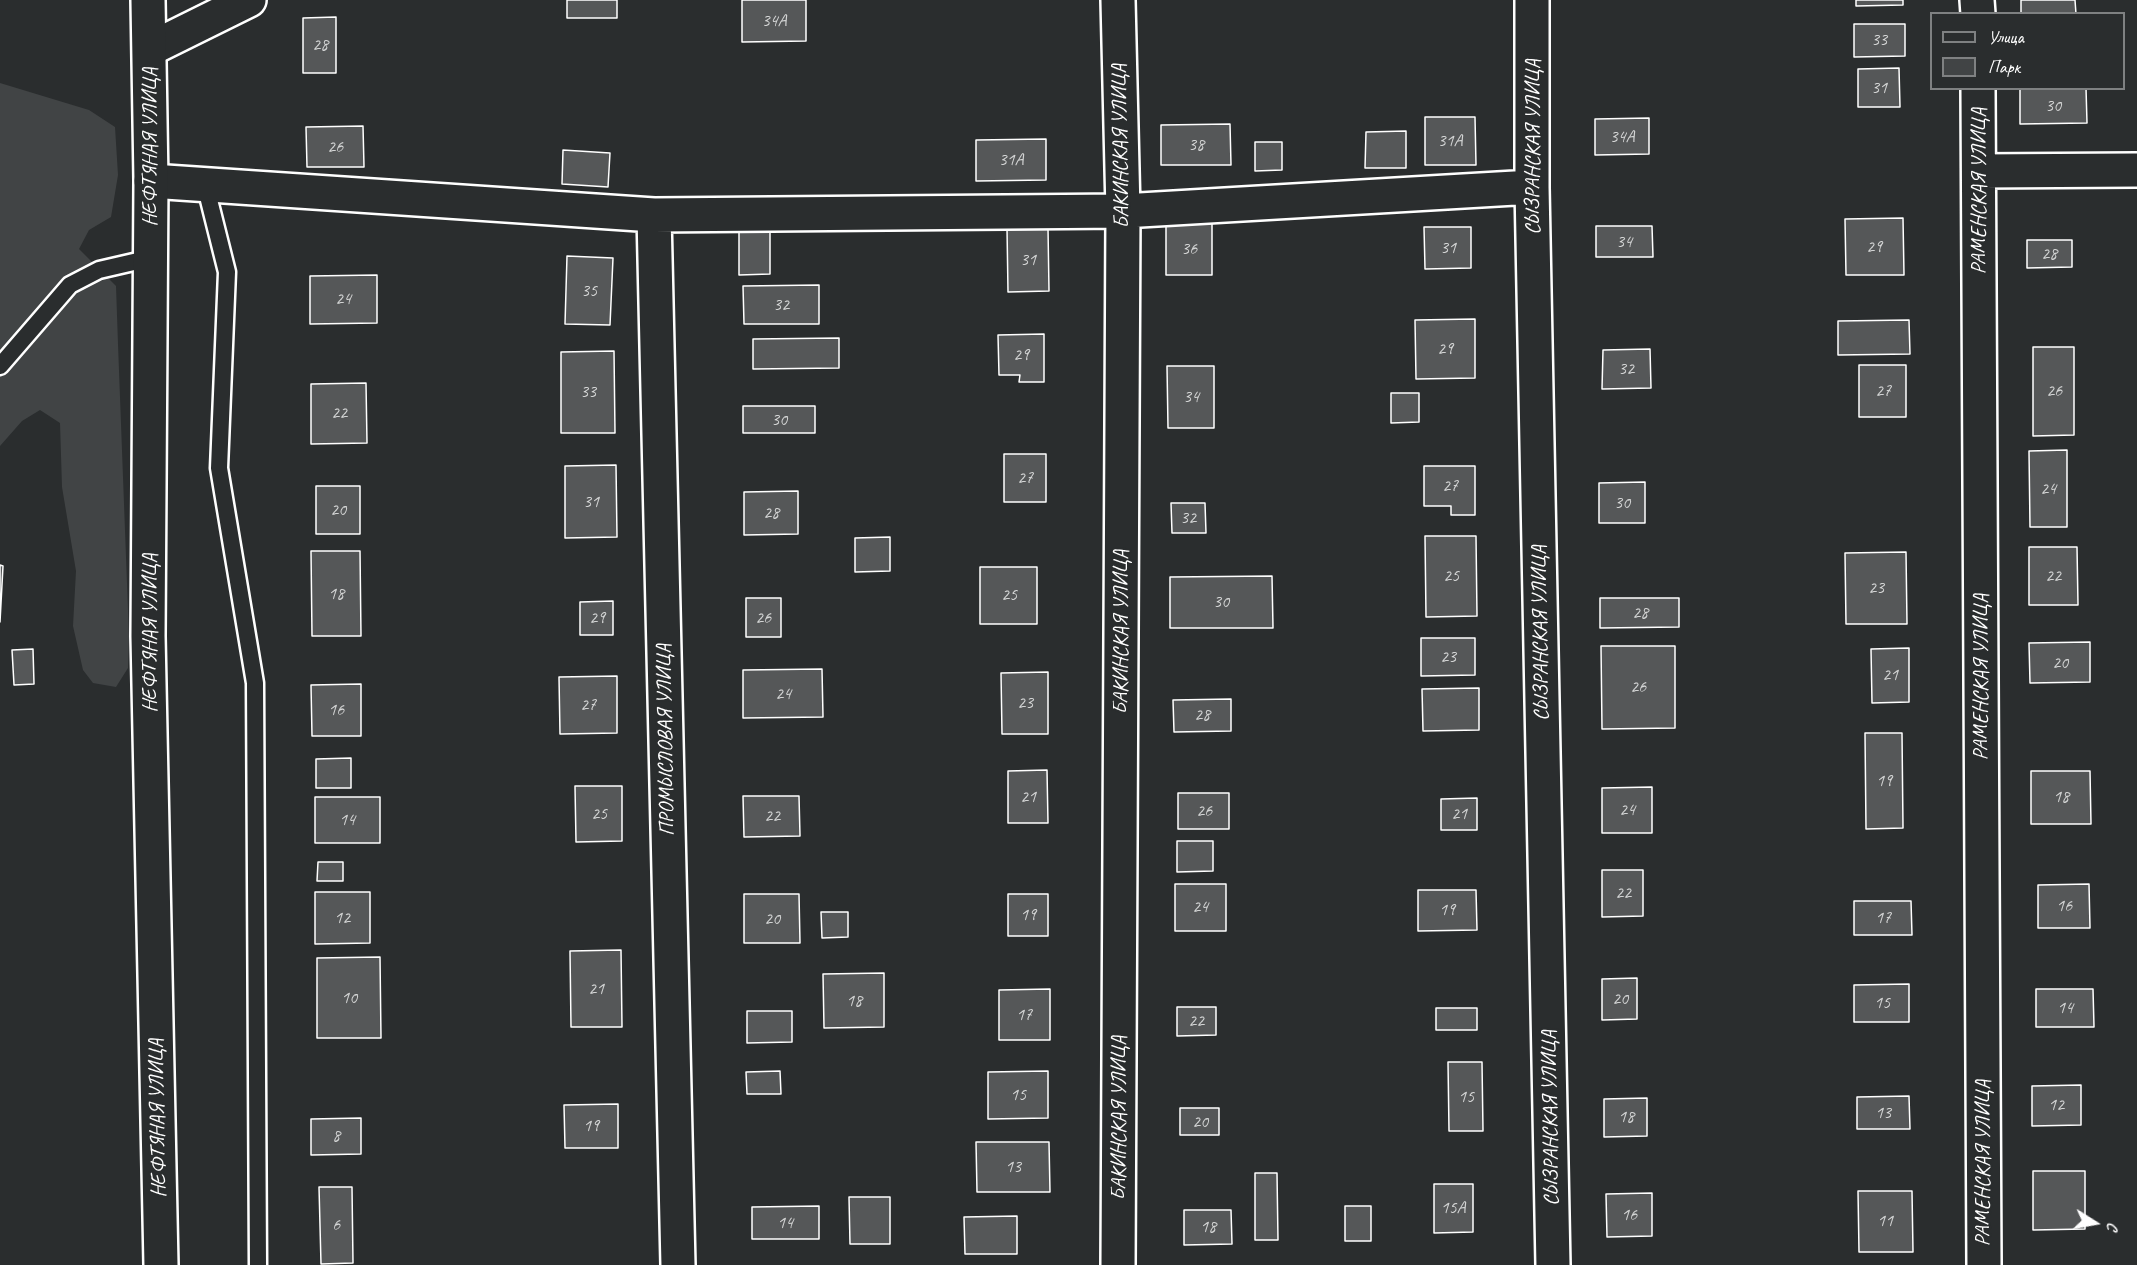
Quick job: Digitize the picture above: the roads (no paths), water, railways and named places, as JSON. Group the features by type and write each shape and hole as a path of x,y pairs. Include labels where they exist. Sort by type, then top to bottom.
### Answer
{"street":[{"name":"НЕФТЯНАЯ УЛИЦА","path":"148,0 151,181 148,636 161,1265"},
{"path":"150,49 249,0"},
{"name":"БАКИНСКАЯ УЛИЦА","path":"1118,0 1123,211 1118,1265"},
{"name":"СЫЗРАНСКАЯ УЛИЦА","path":"1533,0 1532,187 1553,1265"},
{"name":"РАМЕНСКАЯ УЛИЦА","path":"1978,90 1984,1265"},
{"path":"1979,171 2137,170"},
{"path":"151,181 654,215 1123,211 1532,187"},
{"name":"ПРОМЫСЛОВАЯ УЛИЦА","path":"654,215 678,1265"}],"lane":[{"path":"205,184 227,272 219,468 255,684 258,1265"},
{"path":"0,366 70,285 99,270 151,258"}]}
